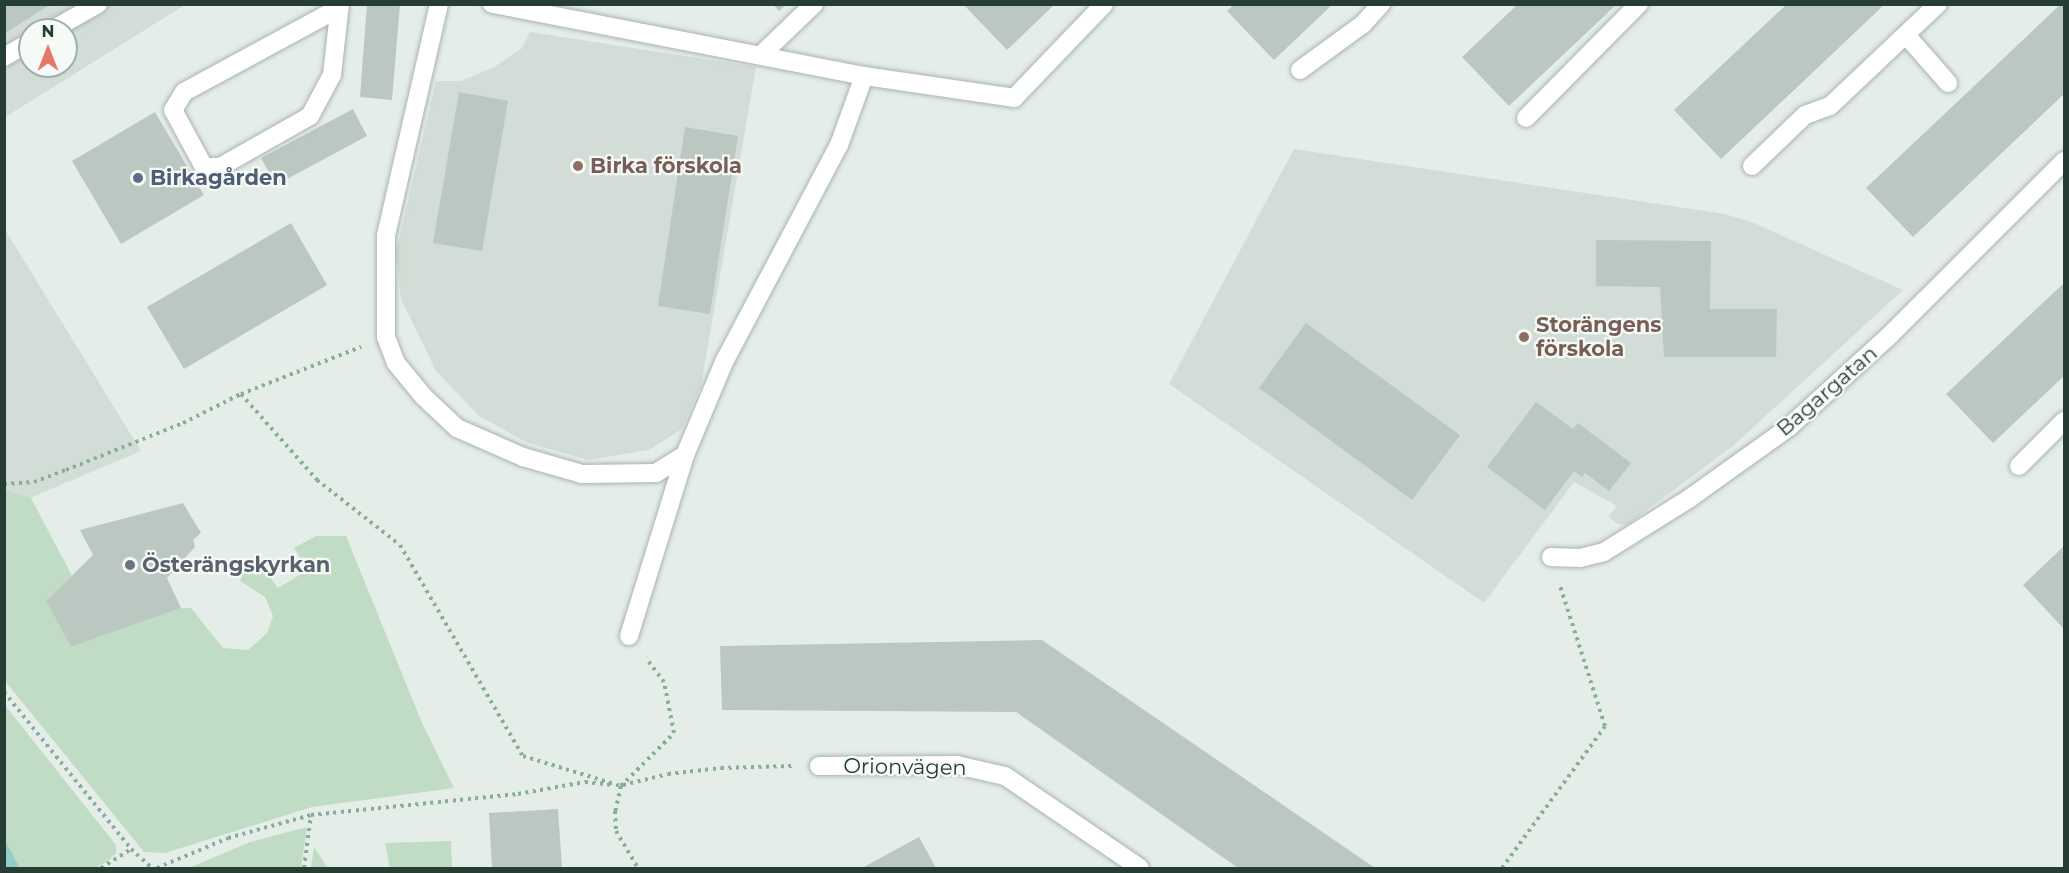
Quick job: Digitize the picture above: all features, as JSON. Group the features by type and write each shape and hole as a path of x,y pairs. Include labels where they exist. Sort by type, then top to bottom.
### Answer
{"street":[{"path":"73,18 98,4"},
{"path":"439,4 386,236 386,337 396,363 457,428 523,457 582,474 635,474 656,473 685,455"},
{"path":"492,4 535,7 864,76 1014,98 1104,4"},
{"path":"761,55 814,4"},
{"path":"1300,70 1363,24 1381,4"},
{"path":"1526,118 1639,4"},
{"path":"1752,166 1805,115 1830,106 1938,4"},
{"path":"338,7 332,75 310,116 220,167 204,167 173,110 184,92 338,7"},
{"path":"1906,35 1948,83"},
{"path":"4,57 18,49"},
{"path":"629,636 685,455 724,362 839,146 864,76"},
{"name":"Bagargatan","path":"1551,557 1580,558 1604,552 1690,498 1789,427 1879,345 2064,161"},
{"path":"2019,466 2064,421"},
{"name":"Orionvägen","path":"819,766 957,765 1005,776 1031,790 1140,868"}],"path":[{"path":"4,484 34,482 66,470 183,423 241,394 386,337"},
{"path":"241,394 317,480 400,545 523,756 621,786"},
{"path":"1502,868 1605,726 1551,557"},
{"path":"629,636 664,682 674,733 621,786 615,811 616,831 638,868"},
{"path":"4,693 131,849 155,868 228,838 311,815 518,794 585,782 621,786 668,774 721,768 819,766"},
{"path":"304,868 311,815"},
{"path":"101,868 131,849"}],"shaded area":[{"path":"5,5 185,5 78,72 78,18 18,18 18,78 68,78 5,117"},
{"name":"Birka förskola","path":"530,32 756,67 701,386 682,429 649,450 588,460 528,443 479,416 436,371 401,299 396,252 436,81 461,81 494,67 521,49"},
{"name":"Storängens förskola","path":"1294,149 1725,214 1754,223 1903,290 1733,446 1628,524 1618,524 1608,517 1617,506 1574,482 1484,603 1169,384"},
{"path":"4,228 141,451 18,503 4,500"}],"green space":[{"path":"4,490 31,498 72,576 46,601 71,647 181,608 191,608 223,648 248,650 267,633 273,616 265,597 240,581 243,573 262,566 278,588 308,570 294,548 316,536 346,536 422,723 454,788 312,807 165,853 144,852 5,681"},
{"path":"4,704 116,845 116,853 108,861 94,868 18,868 5,840"},
{"path":"307,827 301,868 189,868 250,842"},
{"path":"451,841 452,868 390,868 385,843"},
{"path":"314,847 328,868 311,868"}],"water":[{"path":"5,840 19,867 18,868 5,868"}],"building":[{"path":"4,4 51,4 29,18 18,18 18,25 4,34"},
{"path":"367,4 400,4 392,100 360,97"},
{"path":"773,4 787,4 779,11"},
{"path":"963,4 1055,4 1007,50"},
{"path":"1234,4 1333,4 1274,60 1227,11"},
{"path":"1518,4 1617,4 1509,106 1462,57"},
{"path":"1787,4 1885,4 1721,159 1674,110"},
{"path":"2061,4 2064,4 2064,94 1913,237 1866,188"},
{"path":"459,92 508,101 482,251 433,243"},
{"path":"353,109 367,136 276,185 261,158"},
{"name":"Birkagården","path":"155,112 204,195 121,244 72,161"},
{"path":"685,127 738,136 710,314 658,306"},
{"path":"291,223 327,285 184,369 147,307"},
{"path":"1596,240 1711,241 1710,309 1777,309 1776,357 1664,357 1660,287 1596,286"},
{"path":"2064,283 2064,376 1993,443 1946,394"},
{"path":"1306,323 1460,435 1412,500 1259,388"},
{"path":"1536,402 1573,429 1578,423 1631,463 1609,491 1585,473 1582,477 1574,471 1545,510 1487,467"},
{"name":"Österängskyrkan","path":"183,503 201,533 193,540 195,547 167,578 181,608 71,647 46,601 93,555 80,530"},
{"path":"2064,546 2064,629 2023,585"},
{"path":"1042,640 1375,868 1238,868 1016,712 722,710 720,646"},
{"path":"558,809 562,868 492,868 489,813"},
{"path":"919,837 936,868 862,868"}],"place":[{"name":"Birka förskola","path":"578,166"},
{"name":"Birkagården","path":"138,178"},
{"name":"Storängens förskola","path":"1524,337"},
{"name":"Österängskyrkan","path":"130,565"}]}
